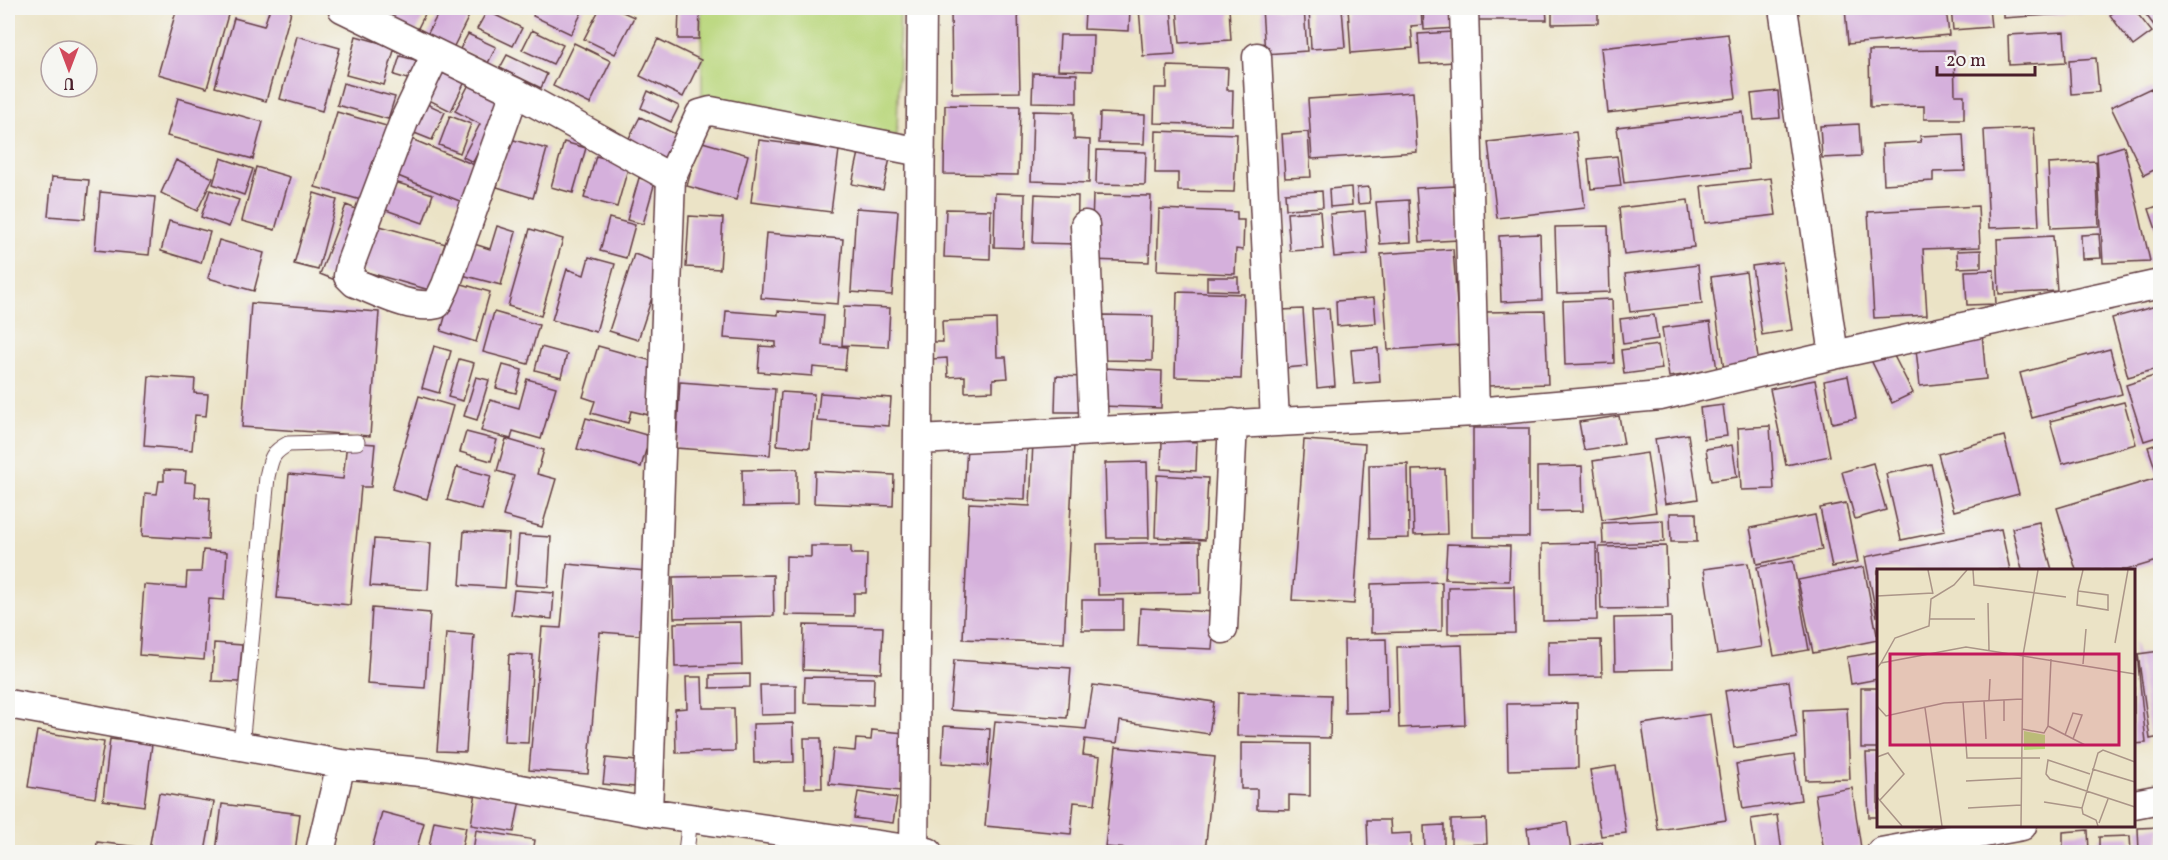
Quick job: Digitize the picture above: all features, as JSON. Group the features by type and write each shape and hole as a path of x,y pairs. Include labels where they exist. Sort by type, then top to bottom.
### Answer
{"street":[{"path":"342,8 515,92 671,178"},
{"path":"8,704 341,764 431,773 648,812 919,852 918,440 922,8"},
{"path":"1464,8 1475,412"},
{"path":"1784,8 1833,355"},
{"path":"436,54 404,121 351,262 348,276 355,283 410,303 428,306 437,304 446,285 515,92"},
{"path":"1257,57 1275,421"},
{"path":"648,812 671,178 700,114 711,111 921,152"},
{"path":"1085,225 1094,430"},
{"path":"918,440 1475,412 1661,396 1833,355 2160,284"},
{"path":"1223,629 1233,423"},
{"path":"320,852 341,764"},
{"path":"2135,804 2160,799"},
{"path":"1881,852 2012,827"}],"lane":[{"path":"241,746 267,477 272,457 278,449 288,444 357,442"},
{"path":"686,852 690,818"}],"green space":[{"path":"701,8 900,8 897,136 702,96"}],"building":[{"path":"177,8 230,8 207,88 158,74"},
{"path":"270,8 292,8 266,101 215,87 234,18 264,26"},
{"path":"392,8 428,8 416,32 387,18"},
{"path":"441,8 473,8 452,50 426,37"},
{"path":"537,8 584,8 571,34 533,16"},
{"path":"600,8 614,8 634,17 615,54 584,39"},
{"path":"679,8 700,9 699,39 678,39"},
{"path":"951,8 1018,8 1020,92 952,93"},
{"path":"1106,8 1130,8 1129,31 1084,29 1085,12 1105,13"},
{"path":"1139,8 1171,8 1175,54 1143,56"},
{"path":"1177,8 1229,8 1231,40 1180,43"},
{"path":"1262,8 1304,8 1307,51 1265,54"},
{"path":"1309,8 1342,8 1345,47 1311,49"},
{"path":"1348,8 1421,8 1422,25 1411,26 1413,48 1351,53"},
{"path":"1423,8 1456,8 1457,28 1424,30"},
{"path":"1476,8 1546,8 1547,20 1476,20"},
{"path":"1552,8 1598,8 1598,23 1552,24"},
{"path":"1845,8 1946,8 1949,35 1848,44"},
{"path":"1951,8 1989,8 1991,27 1953,30"},
{"path":"2003,8 2081,8 2082,13 2003,18"},
{"path":"2120,8 2133,8 2152,32 2133,46 2110,15"},
{"path":"2141,8 2160,8 2160,24 2156,28"},
{"path":"487,11 522,28 513,46 477,29"},
{"path":"532,30 563,45 553,64 522,50"},
{"path":"1453,32 1455,62 1420,64 1418,34"},
{"path":"2064,32 2066,62 2009,65 2008,35"},
{"path":"468,34 496,47 488,63 460,49"},
{"path":"1728,34 1736,98 1608,113 1601,48"},
{"path":"1060,35 1093,35 1092,71 1058,70"},
{"path":"297,36 340,48 322,111 280,99"},
{"path":"356,36 395,47 384,85 346,75"},
{"path":"658,39 701,60 683,97 640,76"},
{"path":"574,43 611,61 590,104 553,86"},
{"path":"1954,50 1955,95 1964,95 1964,119 1924,119 1924,106 1870,107 1869,51"},
{"path":"507,55 547,74 541,88 500,68"},
{"path":"400,56 427,63 421,83 394,75"},
{"path":"2096,58 2099,92 2071,94 2069,60"},
{"path":"439,59 469,73 451,111 421,96"},
{"path":"1167,66 1228,68 1227,90 1233,90 1232,125 1154,123 1155,88 1167,88"},
{"path":"1033,73 1077,74 1077,103 1032,102"},
{"path":"474,75 509,93 473,162 463,157 480,124 455,111"},
{"path":"343,83 395,97 388,119 337,105"},
{"path":"2151,88 2160,107 2160,167 2144,175 2111,107"},
{"path":"648,91 679,106 671,122 641,108"},
{"path":"1778,91 1780,118 1754,120 1751,94"},
{"path":"1413,92 1417,152 1312,159 1308,99"},
{"path":"178,98 263,122 253,159 167,136"},
{"path":"425,103 445,112 432,140 412,132"},
{"path":"945,105 1020,106 1018,175 944,174"},
{"path":"1033,111 1074,112 1074,139 1090,140 1089,183 1031,181"},
{"path":"337,112 390,127 368,202 315,187"},
{"path":"1743,112 1749,169 1624,183 1617,127"},
{"path":"1100,113 1145,115 1144,144 1099,143"},
{"path":"450,116 471,124 460,153 439,145"},
{"path":"640,117 686,139 675,163 628,140"},
{"path":"1859,124 1861,156 1822,158 1820,126"},
{"path":"2034,128 2039,226 1989,228 1984,130"},
{"path":"1156,131 1237,134 1234,192 1178,191 1178,173 1155,173"},
{"path":"1308,132 1311,177 1285,178 1282,134"},
{"path":"1576,132 1585,208 1497,218 1488,142"},
{"path":"1963,134 1965,171 1933,172 1933,181 1884,184 1882,144 1921,142 1920,136"},
{"path":"409,138 477,166 462,202 393,174"},
{"path":"510,139 547,149 533,198 497,187"},
{"path":"759,140 839,150 831,212 751,202"},
{"path":"699,141 748,155 736,200 687,186"},
{"path":"564,142 586,148 573,193 551,187"},
{"path":"2124,146 2150,261 2103,263 2097,154"},
{"path":"860,148 891,154 883,190 852,184"},
{"path":"1097,150 1146,152 1145,185 1096,184"},
{"path":"596,156 629,165 617,207 584,198"},
{"path":"1617,156 1621,186 1591,189 1588,159"},
{"path":"221,158 253,169 244,195 213,184"},
{"path":"176,160 213,178 197,211 161,193"},
{"path":"2096,161 2099,226 2051,228 2048,164"},
{"path":"256,167 290,177 275,230 242,221"},
{"path":"52,177 89,180 85,219 48,216"},
{"path":"639,178 655,182 643,224 627,220"},
{"path":"1771,178 1776,215 1705,223 1701,186"},
{"path":"395,182 433,194 423,223 386,210"},
{"path":"1455,186 1459,240 1420,242 1416,188"},
{"path":"1351,187 1352,205 1330,207 1329,189"},
{"path":"1369,187 1370,203 1358,204 1357,188"},
{"path":"210,190 239,200 229,227 201,217"},
{"path":"1322,191 1323,207 1286,209 1285,193"},
{"path":"100,192 155,197 149,255 95,250"},
{"path":"314,193 337,200 318,270 294,264"},
{"path":"995,193 1025,194 1024,248 994,247"},
{"path":"1035,194 1078,196 1077,244 1033,243"},
{"path":"1093,195 1151,196 1149,262 1091,260"},
{"path":"1409,200 1411,242 1380,244 1376,202"},
{"path":"1688,200 1694,247 1624,255 1619,208"},
{"path":"346,205 366,213 340,282 320,274"},
{"path":"2160,205 2160,241 2149,209"},
{"path":"1978,206 1980,247 1923,249 1927,315 1874,318 1868,212"},
{"path":"856,208 898,211 892,295 851,292"},
{"path":"946,209 991,210 990,259 944,257"},
{"path":"1159,209 1237,212 1237,220 1244,220 1243,250 1236,249 1235,274 1157,271"},
{"path":"1320,211 1323,249 1290,251 1287,213"},
{"path":"1365,211 1368,254 1334,257 1330,214"},
{"path":"689,216 723,218 720,269 686,267"},
{"path":"609,218 635,225 626,258 600,251"},
{"path":"169,221 210,232 201,263 161,251"},
{"path":"376,225 446,244 433,291 363,271"},
{"path":"497,226 516,232 501,285 462,275 471,243 490,249"},
{"path":"1608,226 1610,292 1557,294 1555,227"},
{"path":"530,229 563,239 541,316 508,306"},
{"path":"766,233 843,239 838,304 761,298"},
{"path":"1540,234 1542,300 1501,302 1499,236"},
{"path":"2099,234 2101,258 2082,259 2081,235"},
{"path":"2053,236 2057,291 1999,294 1997,239"},
{"path":"219,240 264,253 254,291 208,278"},
{"path":"1453,249 1460,345 1388,350 1381,254"},
{"path":"1981,250 1981,267 1958,268 1957,251"},
{"path":"634,254 663,264 638,340 609,331"},
{"path":"589,257 615,264 596,332 552,320 567,269 584,275"},
{"path":"1782,262 1792,330 1762,335 1752,266"},
{"path":"1698,265 1702,304 1630,312 1625,274"},
{"path":"1994,270 1996,304 1967,305 1965,271"},
{"path":"1746,272 1759,365 1724,370 1711,277"},
{"path":"1207,277 1238,277 1238,291 1207,290"},
{"path":"455,282 490,292 476,342 441,331"},
{"path":"1177,292 1244,294 1241,379 1175,377"},
{"path":"1374,298 1376,323 1337,326 1336,301"},
{"path":"1612,299 1614,363 1565,365 1563,301"},
{"path":"251,303 379,312 370,436 242,427"},
{"path":"2160,305 2160,368 2128,377 2112,318"},
{"path":"844,306 890,308 888,347 842,345"},
{"path":"1329,308 1335,386 1317,388 1312,309"},
{"path":"1303,309 1307,366 1285,368 1281,310"},
{"path":"726,311 778,315 778,311 824,315 822,345 847,347 845,370 813,367 812,376 758,372 760,346 776,347 776,342 724,338"},
{"path":"1545,311 1548,384 1488,386 1485,312"},
{"path":"494,312 539,325 528,364 483,352"},
{"path":"1103,315 1153,316 1152,361 1102,360"},
{"path":"1654,315 1658,339 1623,344 1620,319"},
{"path":"996,319 997,357 1006,357 1008,378 993,379 993,391 965,392 965,376 948,377 947,358 932,359 931,342 943,342 942,321"},
{"path":"1710,322 1717,370 1669,377 1662,328"},
{"path":"1982,333 1986,379 1920,386 1915,340"},
{"path":"1658,345 1662,369 1624,374 1621,350"},
{"path":"434,346 451,351 439,393 422,388"},
{"path":"598,346 663,364 649,415 631,411 628,423 591,413 595,401 583,397"},
{"path":"541,347 567,354 561,377 535,370"},
{"path":"1378,348 1380,382 1354,384 1351,350"},
{"path":"2110,349 2122,394 2032,418 2020,373"},
{"path":"1892,352 1913,393 1892,403 1872,362"},
{"path":"459,359 474,363 463,401 448,397"},
{"path":"503,365 522,370 516,393 496,388"},
{"path":"1103,368 1162,371 1161,408 1102,406"},
{"path":"2160,374 2160,436 2144,441 2126,385"},
{"path":"149,376 195,379 194,393 208,394 206,416 195,415 192,450 144,446"},
{"path":"1056,376 1086,377 1085,412 1055,412"},
{"path":"1848,376 1856,418 1832,423 1824,381"},
{"path":"476,377 489,380 477,420 464,416"},
{"path":"527,379 556,387 541,439 513,431 511,439 481,431 490,400 519,408"},
{"path":"1815,380 1830,456 1786,465 1770,389"},
{"path":"680,382 775,389 770,455 676,448"},
{"path":"781,392 814,394 810,448 777,445"},
{"path":"820,393 891,398 889,426 817,421"},
{"path":"419,396 453,406 427,499 392,489"},
{"path":"2124,402 2136,444 2062,464 2050,421"},
{"path":"1723,405 1727,436 1704,439 1700,408"},
{"path":"1619,416 1624,444 1584,450 1579,422"},
{"path":"586,418 650,436 641,467 577,449"},
{"path":"1770,426 1774,489 1741,490 1738,428"},
{"path":"1473,428 1529,428 1529,537 1473,537"},
{"path":"466,432 497,440 491,461 460,452"},
{"path":"1688,434 1698,499 1665,504 1655,439"},
{"path":"2004,436 2019,494 1954,511 1938,454"},
{"path":"506,439 544,450 537,474 556,479 542,527 503,516 514,476 497,471"},
{"path":"1162,440 1197,442 1196,471 1161,469"},
{"path":"1304,440 1365,444 1354,604 1292,600"},
{"path":"347,442 375,444 371,487 361,487 350,605 277,598 289,474 343,479"},
{"path":"1033,442 1074,444 1064,643 963,639 969,503 1030,506"},
{"path":"2160,443 2160,483 2148,447"},
{"path":"1732,445 1737,477 1711,481 1706,449"},
{"path":"967,446 1027,449 1025,499 964,497"},
{"path":"1647,453 1656,512 1602,520 1593,461"},
{"path":"1147,462 1149,538 1107,538 1105,463"},
{"path":"1873,463 1886,510 1855,519 1842,472"},
{"path":"1408,464 1409,538 1370,539 1369,465"},
{"path":"1931,464 1945,531 1901,540 1886,474"},
{"path":"1582,466 1583,511 1537,512 1537,467"},
{"path":"457,467 491,476 482,510 447,500"},
{"path":"797,469 797,506 743,507 742,470"},
{"path":"1445,469 1447,534 1414,535 1412,470"},
{"path":"164,470 186,471 185,482 196,483 195,497 210,498 208,540 142,536 145,493 157,494 159,481 164,481"},
{"path":"815,471 894,475 893,506 814,503"},
{"path":"1157,475 1208,478 1205,540 1155,537"},
{"path":"2157,478 2160,488 2160,560 2130,569 2076,569 2057,508"},
{"path":"1846,503 1858,562 1832,567 1820,508"},
{"path":"1670,513 1696,513 1697,542 1671,542"},
{"path":"1815,515 1822,550 1757,564 1750,528"},
{"path":"1663,520 1664,542 1603,544 1602,523"},
{"path":"2039,522 2052,569 2022,569 2012,528"},
{"path":"2001,529 2010,569 1877,569 1877,617 1865,557"},
{"path":"464,531 509,534 505,588 460,585"},
{"path":"519,535 551,537 548,587 515,585"},
{"path":"374,539 431,543 428,590 370,586"},
{"path":"1200,542 1201,593 1098,595 1097,544"},
{"path":"1596,543 1597,620 1543,621 1542,544"},
{"path":"1447,544 1510,546 1509,581 1445,579"},
{"path":"811,546 851,546 851,554 867,554 866,593 854,593 854,616 785,615 786,556 811,557"},
{"path":"1666,546 1668,608 1601,609 1599,547"},
{"path":"203,550 227,552 224,600 209,599 204,660 139,655 144,585 186,588 187,572 201,572"},
{"path":"1793,561 1809,650 1774,656 1757,567"},
{"path":"1748,563 1762,647 1717,654 1704,569"},
{"path":"567,564 646,571 640,635 600,632 588,774 529,770 542,627 561,628"},
{"path":"1864,567 1877,640 1813,653 1798,580"},
{"path":"773,575 774,616 674,618 673,577"},
{"path":"1442,582 1442,631 1371,633 1371,584"},
{"path":"1514,586 1515,633 1448,634 1448,587"},
{"path":"514,590 554,593 552,619 511,615"},
{"path":"1082,600 1123,600 1123,630 1082,630"},
{"path":"372,608 430,613 425,688 367,684"},
{"path":"1140,608 1215,612 1212,649 1138,646"},
{"path":"1671,617 1672,669 1615,670 1614,618"},
{"path":"741,622 742,665 675,667 674,623"},
{"path":"804,625 883,627 881,673 803,670"},
{"path":"446,633 474,635 466,752 437,751"},
{"path":"1386,639 1388,712 1345,713 1344,640"},
{"path":"1601,640 1602,676 1548,677 1548,641"},
{"path":"214,643 242,645 239,682 212,681"},
{"path":"2135,644 2136,644 2146,743 2135,744"},
{"path":"1462,645 1465,725 1399,728 1397,647"},
{"path":"2160,651 2160,737 2150,739 2138,654"},
{"path":"1877,652 1877,679 1851,684 1847,657"},
{"path":"509,654 533,655 528,743 504,742"},
{"path":"954,660 1071,668 1067,718 950,710"},
{"path":"750,674 750,687 710,688 710,675"},
{"path":"686,677 702,677 703,708 734,708 735,751 676,753 675,709 687,708"},
{"path":"805,677 874,678 873,705 804,703"},
{"path":"1789,681 1797,738 1734,748 1725,691"},
{"path":"760,685 796,685 796,714 761,715"},
{"path":"1093,685 1214,702 1209,734 1120,721 1117,743 1085,739 1083,755 1100,757 1095,804 1074,802 1071,834 985,826 995,721 1086,729"},
{"path":"1861,688 1877,688 1877,748 1861,748"},
{"path":"1238,692 1331,695 1330,738 1237,736"},
{"path":"1577,703 1578,768 1508,770 1507,704"},
{"path":"1847,708 1850,779 1806,780 1803,710"},
{"path":"1710,714 1726,820 1658,830 1642,724"},
{"path":"793,723 794,762 754,763 753,724"},
{"path":"944,726 990,729 988,766 942,763"},
{"path":"872,730 905,733 900,791 829,784 833,749 855,751 856,739 871,740"},
{"path":"37,731 104,742 95,798 28,787"},
{"path":"804,738 821,738 822,788 805,788"},
{"path":"110,739 152,744 144,806 103,800"},
{"path":"1241,743 1310,744 1310,796 1289,795 1289,810 1257,809 1257,789 1241,789"},
{"path":"1116,747 1215,757 1205,852 1165,852 1105,847"},
{"path":"1866,753 1877,753 1877,817 1869,817"},
{"path":"1794,755 1801,800 1743,809 1736,764"},
{"path":"606,758 647,762 644,788 603,784"},
{"path":"1616,766 1626,833 1601,836 1590,770"},
{"path":"1852,788 1861,848 1824,852 1815,794"},
{"path":"476,792 520,799 514,832 471,825"},
{"path":"858,792 897,798 893,823 854,818"},
{"path":"159,793 214,802 205,852 149,849"},
{"path":"222,804 300,814 295,852 216,852"},
{"path":"382,812 424,823 416,852 371,852"},
{"path":"1777,815 1782,852 1756,852 1751,819"},
{"path":"1486,819 1487,844 1451,845 1451,820"},
{"path":"1367,820 1390,820 1391,834 1411,833 1411,852 1382,852 1382,848 1368,848"},
{"path":"434,821 466,827 461,852 428,852"},
{"path":"1567,822 1571,852 1530,852 1527,828"},
{"path":"1444,825 1444,852 1425,852 1424,826"},
{"path":"2160,827 2160,852 2139,852 2138,828"},
{"path":"476,830 535,840 533,852 473,852"},
{"path":"2088,830 2089,852 2063,852 2063,832"},
{"path":"2130,836 2131,852 2099,852 2099,837"},
{"path":"97,842 138,847 137,852 96,852"},
{"path":"1602,842 1604,852 1578,852 1577,847"}]}
